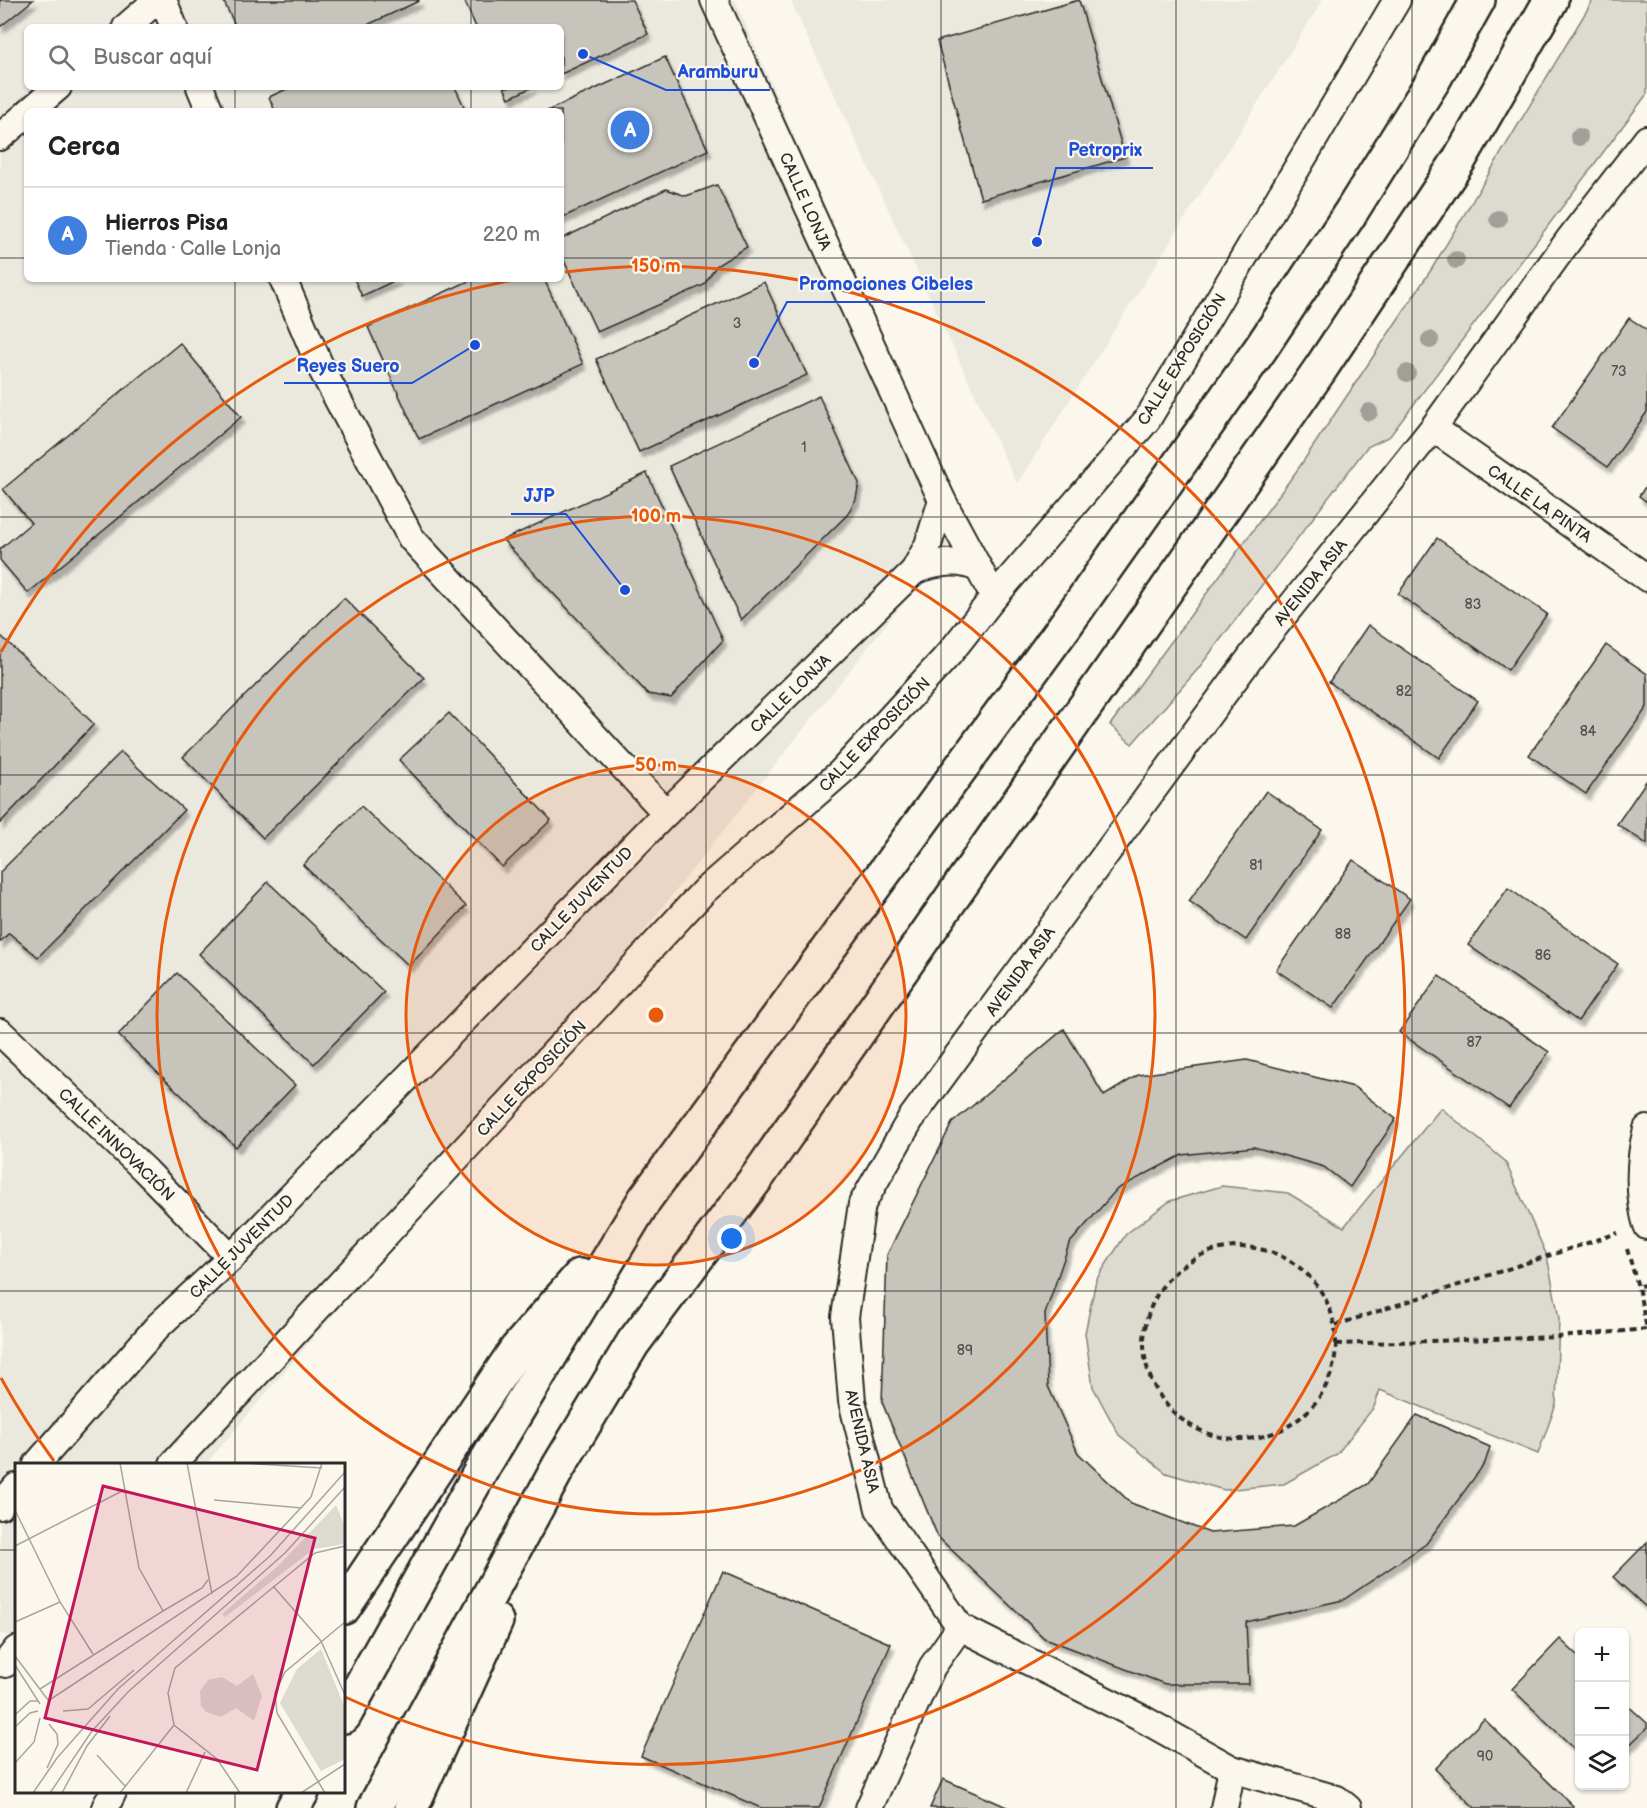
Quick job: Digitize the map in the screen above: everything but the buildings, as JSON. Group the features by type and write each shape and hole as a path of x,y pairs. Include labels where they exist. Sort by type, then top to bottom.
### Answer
{"main road":[{"path":"345,1606 516,1350 645,1199 1064,627 1261,348 1351,212 1434,79 1478,0"},
{"path":"374,1808 559,1466 633,1343 758,1176 1321,368 1459,160 1551,0"},
{"path":"345,1714 483,1467 645,1199"},
{"path":"411,1808 471,1682 559,1466"},
{"path":"293,1808 301,1793"}],"street":[{"path":"129,24 157,0"},
{"path":"163,0 173,24"},
{"name":"CALLE LONJA","path":"714,0 942,500 994,597"},
{"name":"CALLE EXPOSICIÓN","path":"174,1463 704,891 841,772 949,654 994,597 1147,420 1397,0"},
{"path":"34,108 55,90"},
{"path":"201,90 209,108"},
{"path":"0,137 24,116"},
{"name":"AVENIDA ASIA","path":"1348,1808 1337,1799 1232,1769 1143,1719 960,1627 879,1509 852,1401 845,1317 862,1204 910,1120 944,1073 1257,650 1433,428 1568,241 1647,140"},
{"path":"284,282 320,366 411,538 666,813"},
{"name":"CALLE LA PINTA","path":"1433,428 1647,578"},
{"name":"CALLE LONJA","path":"666,813 914,571 928,545 942,500"},
{"name":"CALLE LONJA","path":"914,571 929,564 950,563 969,563 979,569"},
{"name":"CALLE JUVENTUD","path":"38,1463 158,1326 231,1258 666,813"},
{"name":"CALLE INNOVACIÓN","path":"0,1032 144,1169 231,1258"},
{"path":"1647,1129 1643,1143 1641,1203 1647,1226"},
{"path":"0,1506 15,1488"},
{"path":"869,1808 932,1667 960,1627"},
{"path":"1224,1808 1232,1769"},
{"path":"105,1808 112,1793"}],"path":[{"path":"1336,1325 1622,1232"},
{"path":"1336,1344 1558,1337 1647,1329 1625,1243"},
{"path":"1234,1246 1269,1250 1300,1266 1323,1292 1336,1325 1336,1360 1322,1396 1294,1425 1258,1439 1218,1438 1182,1422 1156,1394 1143,1356 1146,1317 1165,1282 1196,1257 1234,1246"},
{"path":"1638,1287 1647,1284"}],"shaded area":[{"path":"0,0 735,0 963,527 448,1179 207,1463 15,1463 15,1637 0,1634"},
{"path":"790,0 1323,0 1017,484"},
{"path":"1593,0 1647,0 1647,94 1390,436 1367,447 1198,669 1132,744 1110,725 1298,469 1431,270"},
{"path":"1441,1108 1505,1161 1547,1256 1559,1318 1556,1404 1538,1454 1380,1390 1374,1407 1337,1454 1284,1484 1224,1490 1166,1473 1119,1435 1093,1387 1085,1333 1096,1280 1126,1234 1170,1201 1222,1186 1288,1193 1344,1227"}],"place":[{"name":"Aramburu","path":"583,54"},
{"name":"Hierros Pisa","path":"630,130"},
{"name":"Petroprix","path":"1037,242"},
{"name":"Reyes Suero","path":"475,345"},
{"name":"Promociones Cibeles","path":"754,363"},
{"name":"JJP","path":"625,590"}]}
